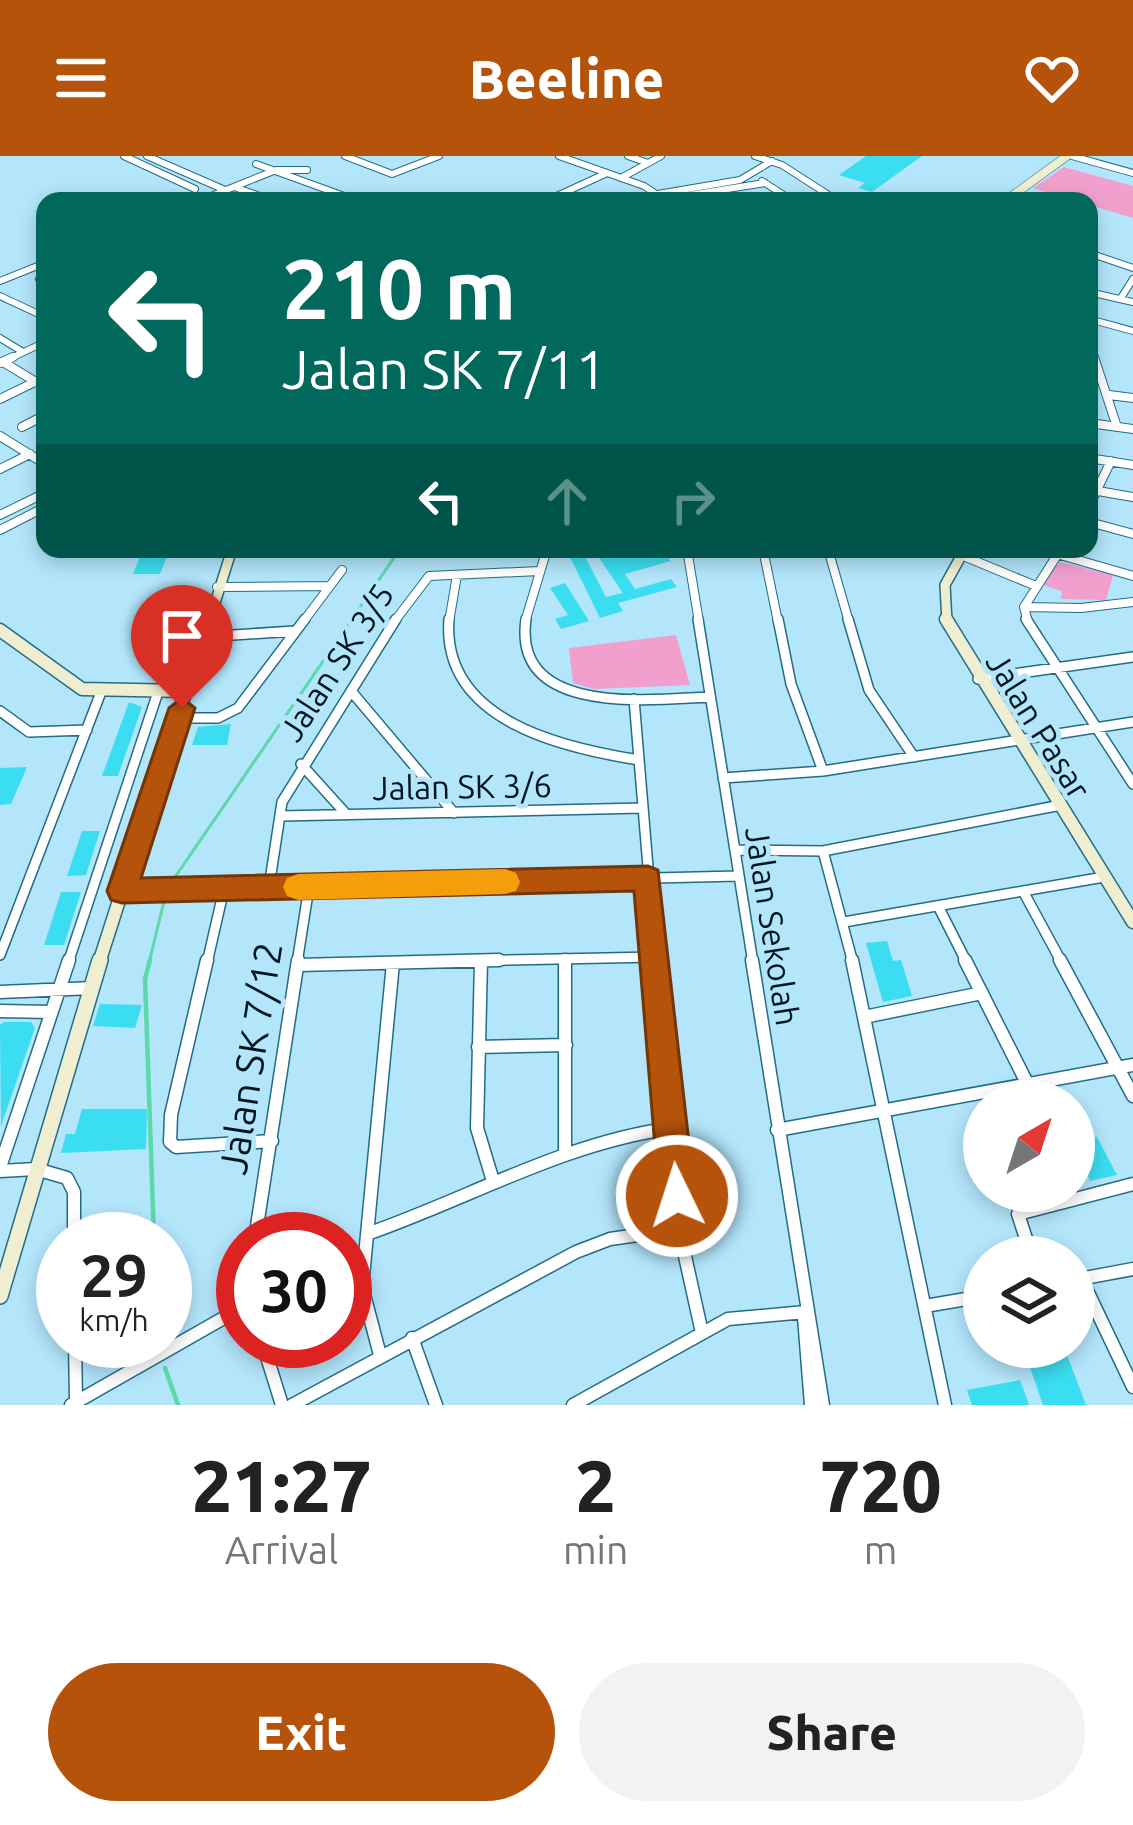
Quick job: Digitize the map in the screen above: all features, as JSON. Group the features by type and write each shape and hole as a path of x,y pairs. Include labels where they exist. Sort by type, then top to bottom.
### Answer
{"street":[{"path":"124,156 195,189"},
{"path":"147,156 241,192"},
{"path":"345,156 398,173 435,156"},
{"path":"561,156 651,192"},
{"path":"628,156 648,163"},
{"path":"620,178 661,156"},
{"path":"755,156 823,192"},
{"path":"1018,192 1070,156 1133,173"},
{"path":"689,192 740,180 772,161"},
{"path":"256,164 330,192"},
{"path":"156,171 169,166"},
{"path":"222,192 271,173 307,170"},
{"path":"566,192 607,173"},
{"path":"698,192 761,181 778,192"},
{"path":"1098,256 1133,268"},
{"path":"0,281 36,267"},
{"path":"1121,298 1133,279"},
{"path":"1098,294 1133,302"},
{"path":"0,296 36,313"},
{"path":"1098,322 1133,331"},
{"path":"0,338 23,352"},
{"path":"1,362 36,346"},
{"path":"1,362 36,378"},
{"path":"1098,365 1117,427"},
{"path":"0,399 36,382"},
{"path":"1109,395 1133,398"},
{"path":"22,427 36,420"},
{"path":"1098,424 1133,429"},
{"path":"0,436 36,458"},
{"path":"0,469 30,454"},
{"path":"1098,459 1133,465"},
{"path":"1112,461 1098,491 1133,497"},
{"path":"0,515 36,497"},
{"path":"0,530 36,512"},
{"path":"1098,524 1133,534"},
{"path":"0,1296 228,558"},
{"path":"544,558 524,638 526,656 538,673 574,693 634,699 710,697"},
{"name":"Jalan Sekolah","path":"688,558 823,1405"},
{"path":"765,558 791,684 823,771"},
{"path":"831,558 869,691 914,757"},
{"name":"Jalan Pasar","path":"959,558 942,583 940,595 948,626 1056,806 1133,922"},
{"path":"976,558 1036,586"},
{"path":"1054,558 1024,607 1026,620 1133,784"},
{"path":"1080,558 1133,576"},
{"path":"178,718 229,716 342,570"},
{"name":"Jalan SK 3/5","path":"269,887 282,802 301,764 421,581 539,571"},
{"path":"457,575 448,635 472,692 540,742 640,760"},
{"path":"217,587 330,586"},
{"path":"1024,607 1133,602"},
{"path":"0,630 74,686 101,692 188,691"},
{"path":"203,637 294,631"},
{"path":"978,679 1133,657"},
{"path":"0,956 101,692"},
{"path":"73,1212 72,1184 61,1175 0,1169 158,692"},
{"path":"351,692 454,813"},
{"path":"634,699 679,1229 702,1333"},
{"path":"0,711 29,732 87,730"},
{"path":"723,778 823,771 1133,722"},
{"path":"301,764 347,815"},
{"path":"734,850 823,851 1056,806"},
{"name":"Jalan SK 3/6","path":"281,816 643,808"},
{"path":"823,851 844,922 945,1405"},
{"path":"122,891 738,876"},
{"path":"844,922 1104,877"},
{"name":"Jalan SK 7/12","path":"260,1212 309,887"},
{"path":"224,889 171,1115 170,1142 176,1147 272,1142"},
{"path":"1023,891 1133,1096"},
{"path":"938,906 1026,1080"},
{"path":"298,965 654,957"},
{"path":"565,959 565,1149"},
{"path":"481,961 477,1128 494,1181"},
{"path":"369,1212 393,963"},
{"path":"0,992 93,988"},
{"path":"863,1017 982,993"},
{"path":"0,1011 51,1012"},
{"path":"478,1047 566,1045"},
{"path":"1054,1080 1133,1065"},
{"path":"777,1130 963,1098"},
{"path":"372,1232 565,1149 624,1132 672,1128"},
{"path":"1025,1236 1018,1214 1133,1184"},
{"path":"292,1405 576,1252 610,1238 679,1229"},
{"path":"1095,1276 1133,1269"},
{"path":"926,1306 963,1300"},
{"path":"573,1405 728,1319 805,1312"},
{"name":"Jalan Sekolah","path":"805,1312 802,1332 811,1405"},
{"path":"1095,1312 1133,1387"},
{"path":"74,1403 216,1321"},
{"path":"372,1325 380,1355"},
{"path":"412,1338 436,1405"},
{"path":"74,1403 75,1368"},
{"path":"270,1368 282,1405"}],"shaded area":[{"path":"1064,167 1133,186 1133,218 1098,208 1098,192 1033,188"},
{"path":"1060,562 1113,575 1106,600 1061,599 1062,591 1040,584"},
{"path":"676,635 690,685 594,689 573,683 569,648"}],"building":[{"path":"866,156 922,156 872,192 858,188 865,183 839,175"},
{"path":"139,558 166,558 160,574 133,574"},
{"path":"570,558 586,558 606,597 623,593 599,558 671,561 625,574 635,589 671,579 677,587 618,603 623,611 600,618"},
{"path":"565,583 589,621 561,629 555,619 568,615 550,588"},
{"path":"129,702 142,707 118,776 102,776"},
{"path":"231,724 227,745 192,745 198,727"},
{"path":"27,767 11,804 0,805 0,768"},
{"path":"82,831 100,831 86,875 67,876"},
{"path":"61,892 81,892 64,945 44,945"},
{"path":"887,941 893,961 901,960 912,996 883,1002 866,943"},
{"path":"100,1004 142,1005 135,1028 93,1026"},
{"path":"31,1022 35,1028 1,1126 0,1025"},
{"path":"82,1109 147,1109 146,1149 61,1153 66,1134 75,1134"},
{"path":"1097,1137 1117,1175 1095,1180"},
{"path":"1030,1368 1072,1368 1086,1405 1043,1405"},
{"path":"1020,1380 1029,1405 972,1405 967,1390"}],"waterway":[{"path":"171,883 394,558"},
{"path":"149,963 165,897"},
{"path":"150,960 145,979 153,1212"},
{"path":"165,1368 178,1405"}],"slow traffic":[{"path":"298,887 505,882"}],"route":[{"path":"182,708 122,891 648,878 677,1196"}]}
